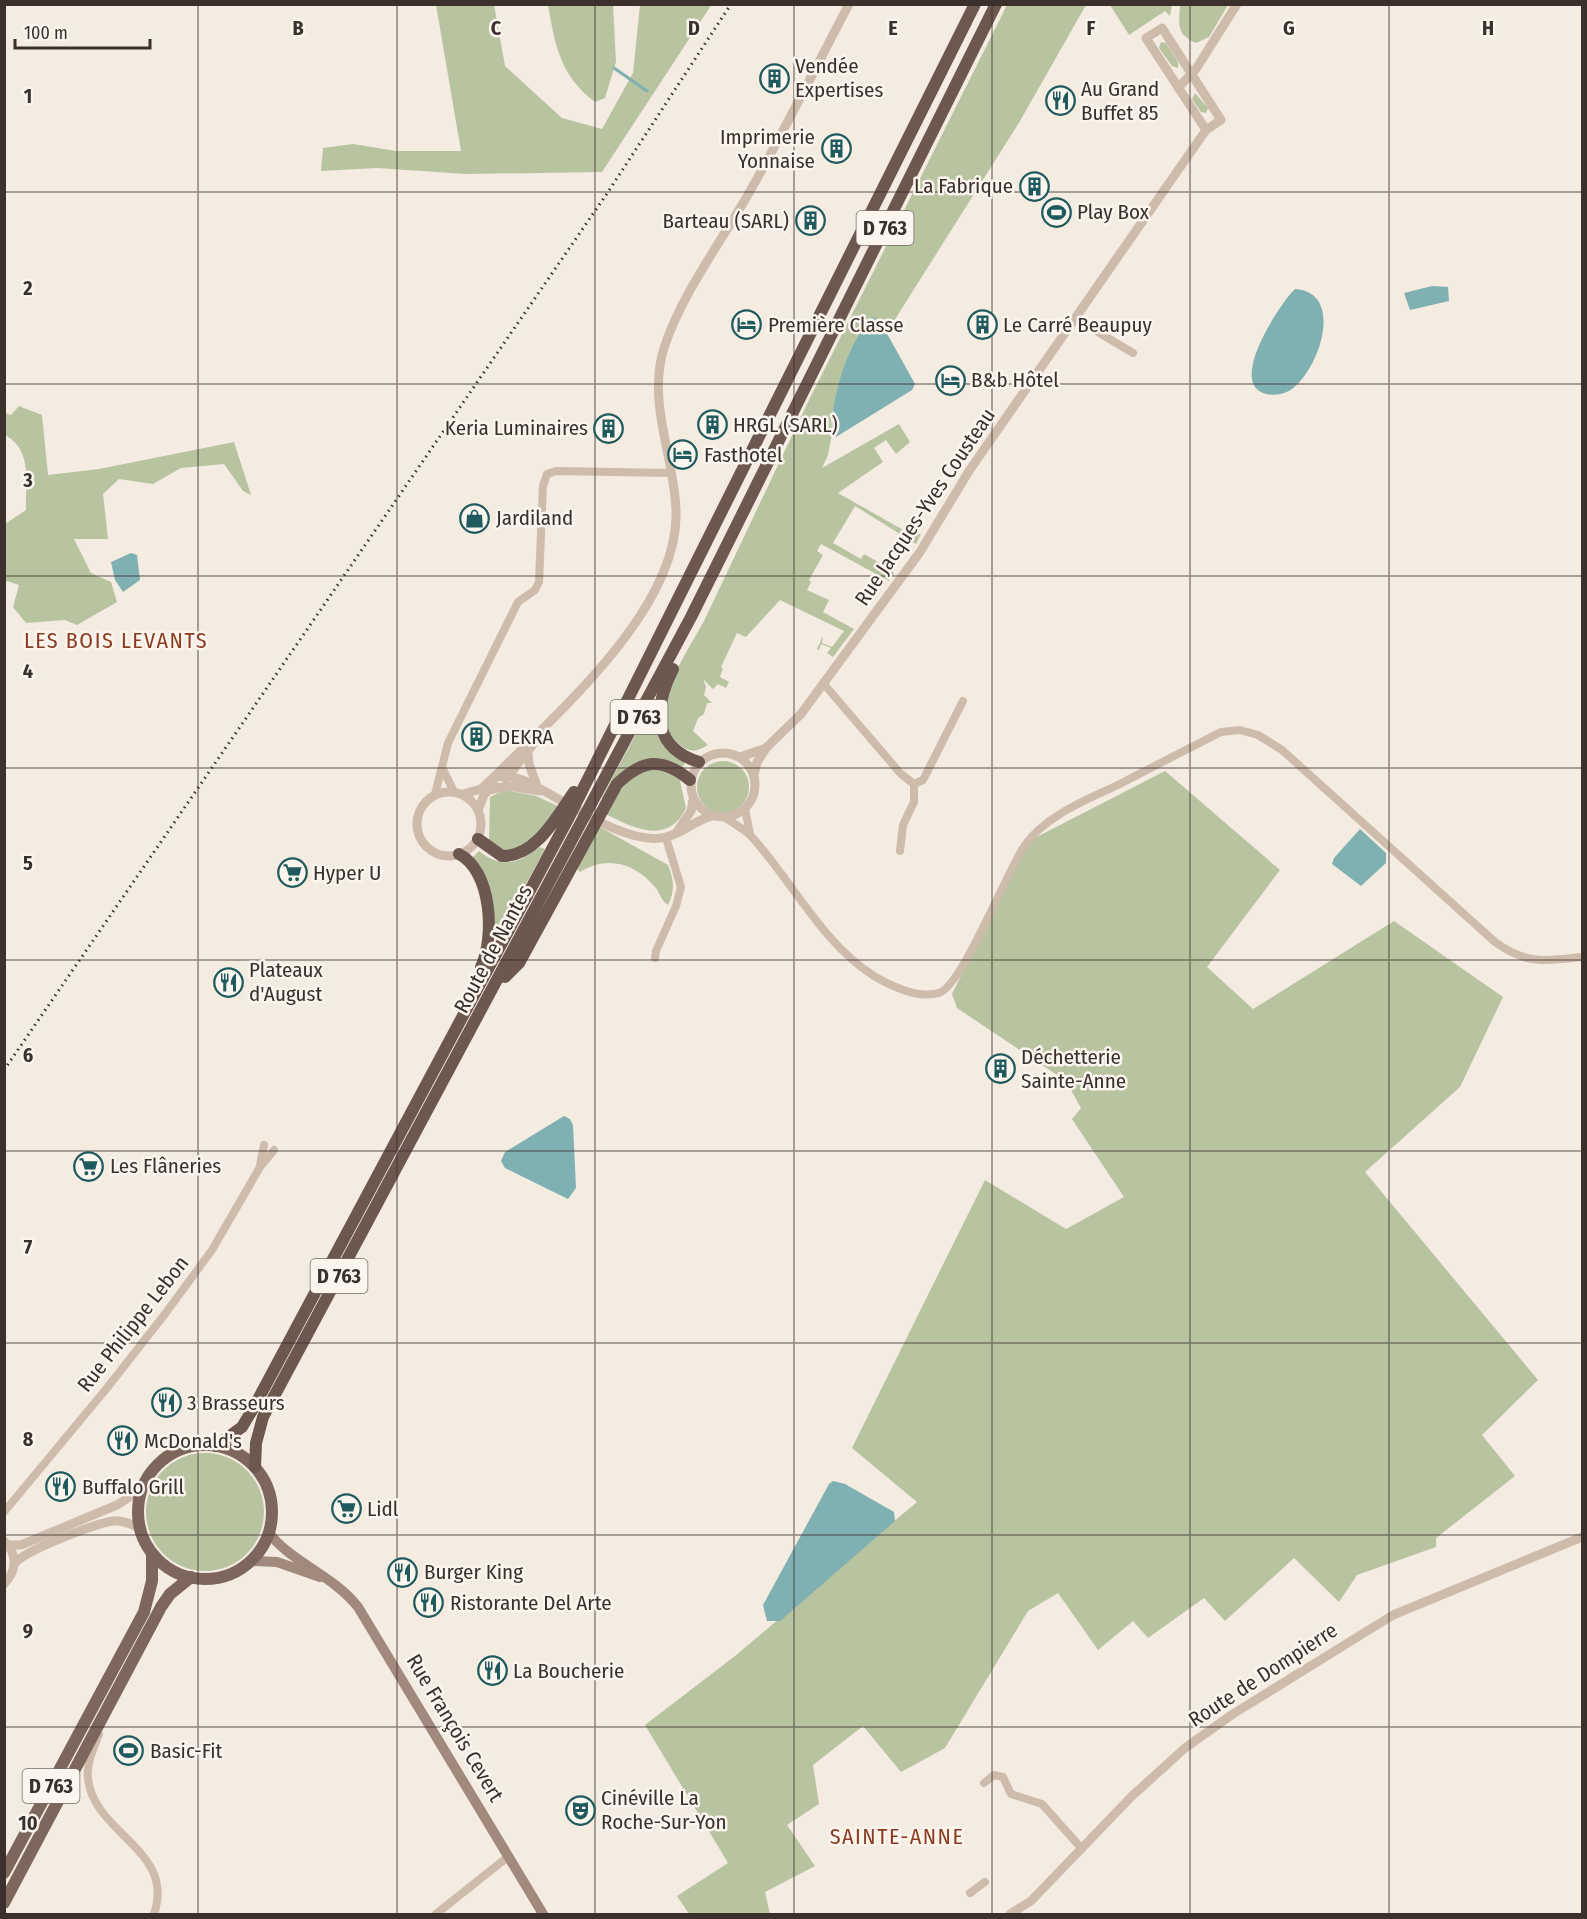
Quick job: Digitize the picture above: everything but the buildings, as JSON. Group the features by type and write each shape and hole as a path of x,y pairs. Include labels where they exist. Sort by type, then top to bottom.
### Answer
{"highway":[{"name":"Route de Nantes","path":"216,1446 234,1434 250,1413 585,785 975,4"},
{"name":"Route de Nantes","path":"255,1467 256,1443 263,1417 685,630 996,4"},
{"path":"685,630 685,647 659,700 660,722 666,738 677,752 699,762"},
{"path":"496,986 519,963 617,784 628,774 654,763 676,769 690,780"},
{"path":"478,838 494,853 502,856 523,853 534,845 558,817 574,792 585,785"},
{"path":"459,854 474,865 480,877 490,933 487,954 466,996 461,1020"}],"main road":[{"path":"198,1445 216,1446 237,1454 255,1467 265,1482 271,1498 272,1516 269,1533 251,1561 233,1573 212,1579 190,1577 169,1569 152,1553 140,1528 138,1508 142,1489 151,1473 164,1459 180,1450 198,1445"},
{"name":"Rue François Cevert","path":"269,1533 277,1544 342,1589 358,1607 543,1911"},
{"name":"D 763","path":"4,1873 144,1612 152,1581 152,1553"},
{"name":"Rue François Cevert","path":"251,1561 277,1562 327,1579"},
{"name":"D 763","path":"4,1903 161,1607 170,1594 190,1577"}],"street":[{"path":"435,795 481,789 494,777 599,669 650,600 663,576 676,529 676,503 659,407 659,378 664,350 672,328 750,191 849,4"},
{"path":"1178,88 1192,75 1237,4"},
{"name":"Rue Jacques-Yves Cousteau","path":"754,775 757,762 767,747 801,714 920,552 969,471 1206,130 1221,120 1162,28 1146,38 1206,130"},
{"path":"1076,319 1133,353"},
{"path":"544,728 528,753 509,776 487,791 478,810 481,828 478,838 469,849 449,856 430,850 417,832 416,821 421,807 435,795 448,743 518,602 535,590 539,582 543,486 547,474 556,471 670,473"},
{"path":"824,683 901,774 914,784"},
{"path":"914,784 923,780 963,701"},
{"path":"693,800 712,816 726,818 750,834 823,927 854,960 873,975 907,991 939,993 962,969 1014,862 1027,842 1041,829 1071,808 1221,732 1240,730 1258,735 1282,750 1390,850 1513,954 1536,962 1582,957"},
{"name":"Rue Jacques-Yves Cousteau","path":"740,757 767,747"},
{"path":"528,753 529,764 537,786"},
{"path":"676,833 691,811 693,800 690,780 699,762 718,753 740,757 754,775 754,793 745,809 726,818"},
{"path":"442,768 458,793 478,810"},
{"path":"494,777 509,776 537,786 617,828 642,837 666,838 712,816"},
{"path":"900,851 903,825 914,802 914,784"},
{"path":"487,791 508,786 548,793"},
{"path":"745,809 750,834"},
{"path":"656,958 656,951 676,906 681,887 666,838"},
{"path":"260,1167 264,1145"},
{"name":"Rue Philippe Lebon","path":"5,1511 108,1388 165,1314 228,1225 260,1167 274,1150"},
{"path":"4,1584 14,1571 15,1563 7,1543 21,1545 117,1505 142,1489"},
{"path":"15,1563 29,1552 111,1521 128,1523 140,1528"},
{"name":"Route de Dompierre","path":"1010,1914 1031,1901 1131,1797 1185,1748 1233,1714 1368,1628 1415,1604 1582,1537"},
{"path":"107,1710 88,1763 88,1780 94,1799 151,1866 159,1894 154,1914"},
{"path":"984,1783 994,1775 1003,1777 1011,1794 1042,1804 1082,1849"},
{"path":"436,1914 508,1856"},
{"path":"970,1893 985,1882"}],"green space":[{"path":"709,4 710,7 602,172 466,174 377,168 321,171 323,148 353,144 396,151 461,151 436,5 494,5 505,66 562,118 602,129 633,73 640,5"},
{"path":"1180,4 1228,5 1209,37 1196,43 1185,36 1180,28"},
{"path":"548,5 613,5 616,62 605,98 595,102 574,82 561,59"},
{"path":"1007,5 1086,5 1020,121 894,321 884,328 880,321 831,414 832,434 828,455 822,468 899,424 910,442 896,454 886,440 874,448 883,462 838,493 912,535 921,534 916,544 855,506 833,543 861,559 864,554 892,570 894,574 889,581 821,544 817,551 823,555 809,580 811,582 807,590 829,600 823,612 854,629 833,657 827,653 831,648 821,644 819,650 817,649 823,636 822,643 832,647 844,631 780,600 746,637 737,633 721,667 723,668 720,677 729,682 726,688 718,684 713,689 703,679 706,687 704,695 712,703 707,703 704,714 698,718 693,731 708,745 697,750 686,749 669,731 665,716 667,700 679,666 704,621 807,404"},
{"path":"1110,5 1172,5 1170,16 1165,11 1129,35"},
{"path":"1161,42 1166,43 1178,62 1178,68 1172,66 1159,48"},
{"path":"1195,93 1208,108 1206,113 1201,112 1192,99"},
{"path":"19,406 42,415 48,475 99,469 234,442 251,495 243,491 224,464 181,468 153,484 119,479 103,494 108,539 74,539 91,573 111,582 117,602 77,625 65,620 26,623 13,607 19,585 4,580 5,524 26,510 24,458 14,441 5,435 5,413 11,415"},
{"path":"655,706 655,717 686,761 682,768 655,760 603,799 602,797 644,719"},
{"path":"718,761 728,761 742,768 749,787 742,806 728,813 718,813 708,809 701,802 697,792 697,782 701,772 708,765"},
{"path":"658,768 679,776 686,808 670,827 660,830 638,828 604,813 632,777"},
{"path":"1165,771 1280,870 1207,967 1253,1009 1394,921 1503,997 1460,1087 1365,1172 1538,1380 1482,1435 1515,1476 1436,1538 1436,1547 1357,1575 1339,1602 1294,1558 1225,1621 1204,1598 1148,1638 1133,1621 1098,1650 1058,1593 1028,1611 945,1748 901,1772 863,1726 813,1765 819,1804 787,1825 815,1866 765,1892 770,1914 689,1914 677,1896 728,1863 645,1725 735,1656 917,1502 852,1448 985,1180 1066,1229 1124,1197 1072,1119 1081,1108 1066,1081 957,1008 952,994 1027,842"},
{"path":"505,790 536,796 560,807 536,839 506,853 489,840 490,797"},
{"path":"598,826 668,865 673,885 668,905 647,879 630,867 610,863 590,867 580,872 577,869"},
{"path":"539,847 545,849 498,935 493,928 481,868 473,857 479,851 495,860 510,862 532,853"},
{"path":"205,1453 227,1458 247,1470 259,1490 264,1512 259,1534 247,1554 227,1566 205,1571 183,1566 163,1554 151,1534 146,1512 151,1490 163,1470 183,1458"}],"water":[{"path":"1432,286 1448,287 1449,301 1410,310 1404,293"},
{"path":"1295,289 1311,294 1320,304 1323,318 1318,352 1300,382 1289,391 1270,395 1263,393 1254,385 1252,373 1254,358 1270,324"},
{"path":"873,317 880,321 915,384 912,390 836,437 832,434 832,420 842,372 856,340"},
{"path":"131,553 137,555 140,580 123,592 115,580 111,562"},
{"path":"1360,829 1386,853 1386,863 1361,886 1332,864 1334,858"},
{"path":"564,1116 570,1119 573,1125 576,1188 568,1199 505,1168 501,1161 505,1152"},
{"path":"833,1481 845,1484 894,1512 895,1521 780,1621 767,1621 763,1605 829,1484"}],"waterway":[{"path":"614,68 647,91"}],"railway":[{"path":"4,1070 608,192 731,4"}],"place":[{"name":"Vendée Expertises","path":"774,78"},
{"name":"Au Grand Buffet 85","path":"1060,101"},
{"name":"Imprimerie Yonnaise","path":"836,149"},
{"name":"La Fabrique","path":"1034,186"},
{"name":"Play Box","path":"1056,212"},
{"name":"Barteau (SARL)","path":"810,221"},
{"name":"Première Classe","path":"747,325"},
{"name":"Le Carré Beaupuy","path":"982,325"},
{"name":"B&b Hôtel","path":"950,380"},
{"name":"HRGL (SARL)","path":"712,425"},
{"name":"Keria Luminaires","path":"609,428"},
{"name":"Fasthotel","path":"683,455"},
{"name":"Jardiland","path":"475,518"},
{"name":"DEKRA","path":"477,737"},
{"name":"Hyper U","path":"292,873"},
{"name":"Plateaux d'August","path":"228,982"},
{"name":"Déchetterie Sainte-Anne","path":"1000,1069"},
{"name":"Les Flâneries","path":"89,1166"},
{"name":"3 Brasseurs","path":"166,1403"},
{"name":"McDonald's","path":"123,1441"},
{"name":"Buffalo Grill","path":"61,1487"},
{"name":"Lidl","path":"346,1509"},
{"name":"Burger King","path":"403,1572"},
{"name":"Ristorante Del Arte","path":"429,1603"},
{"name":"La Boucherie","path":"492,1671"},
{"name":"Basic-Fit","path":"129,1751"},
{"name":"Cinéville La Roche-Sur-Yon","path":"580,1810"}],"district":[{"name":"LES BOIS LEVANTS","path":"116,640"},
{"name":"SAINTE-ANNE","path":"897,1836"}]}
